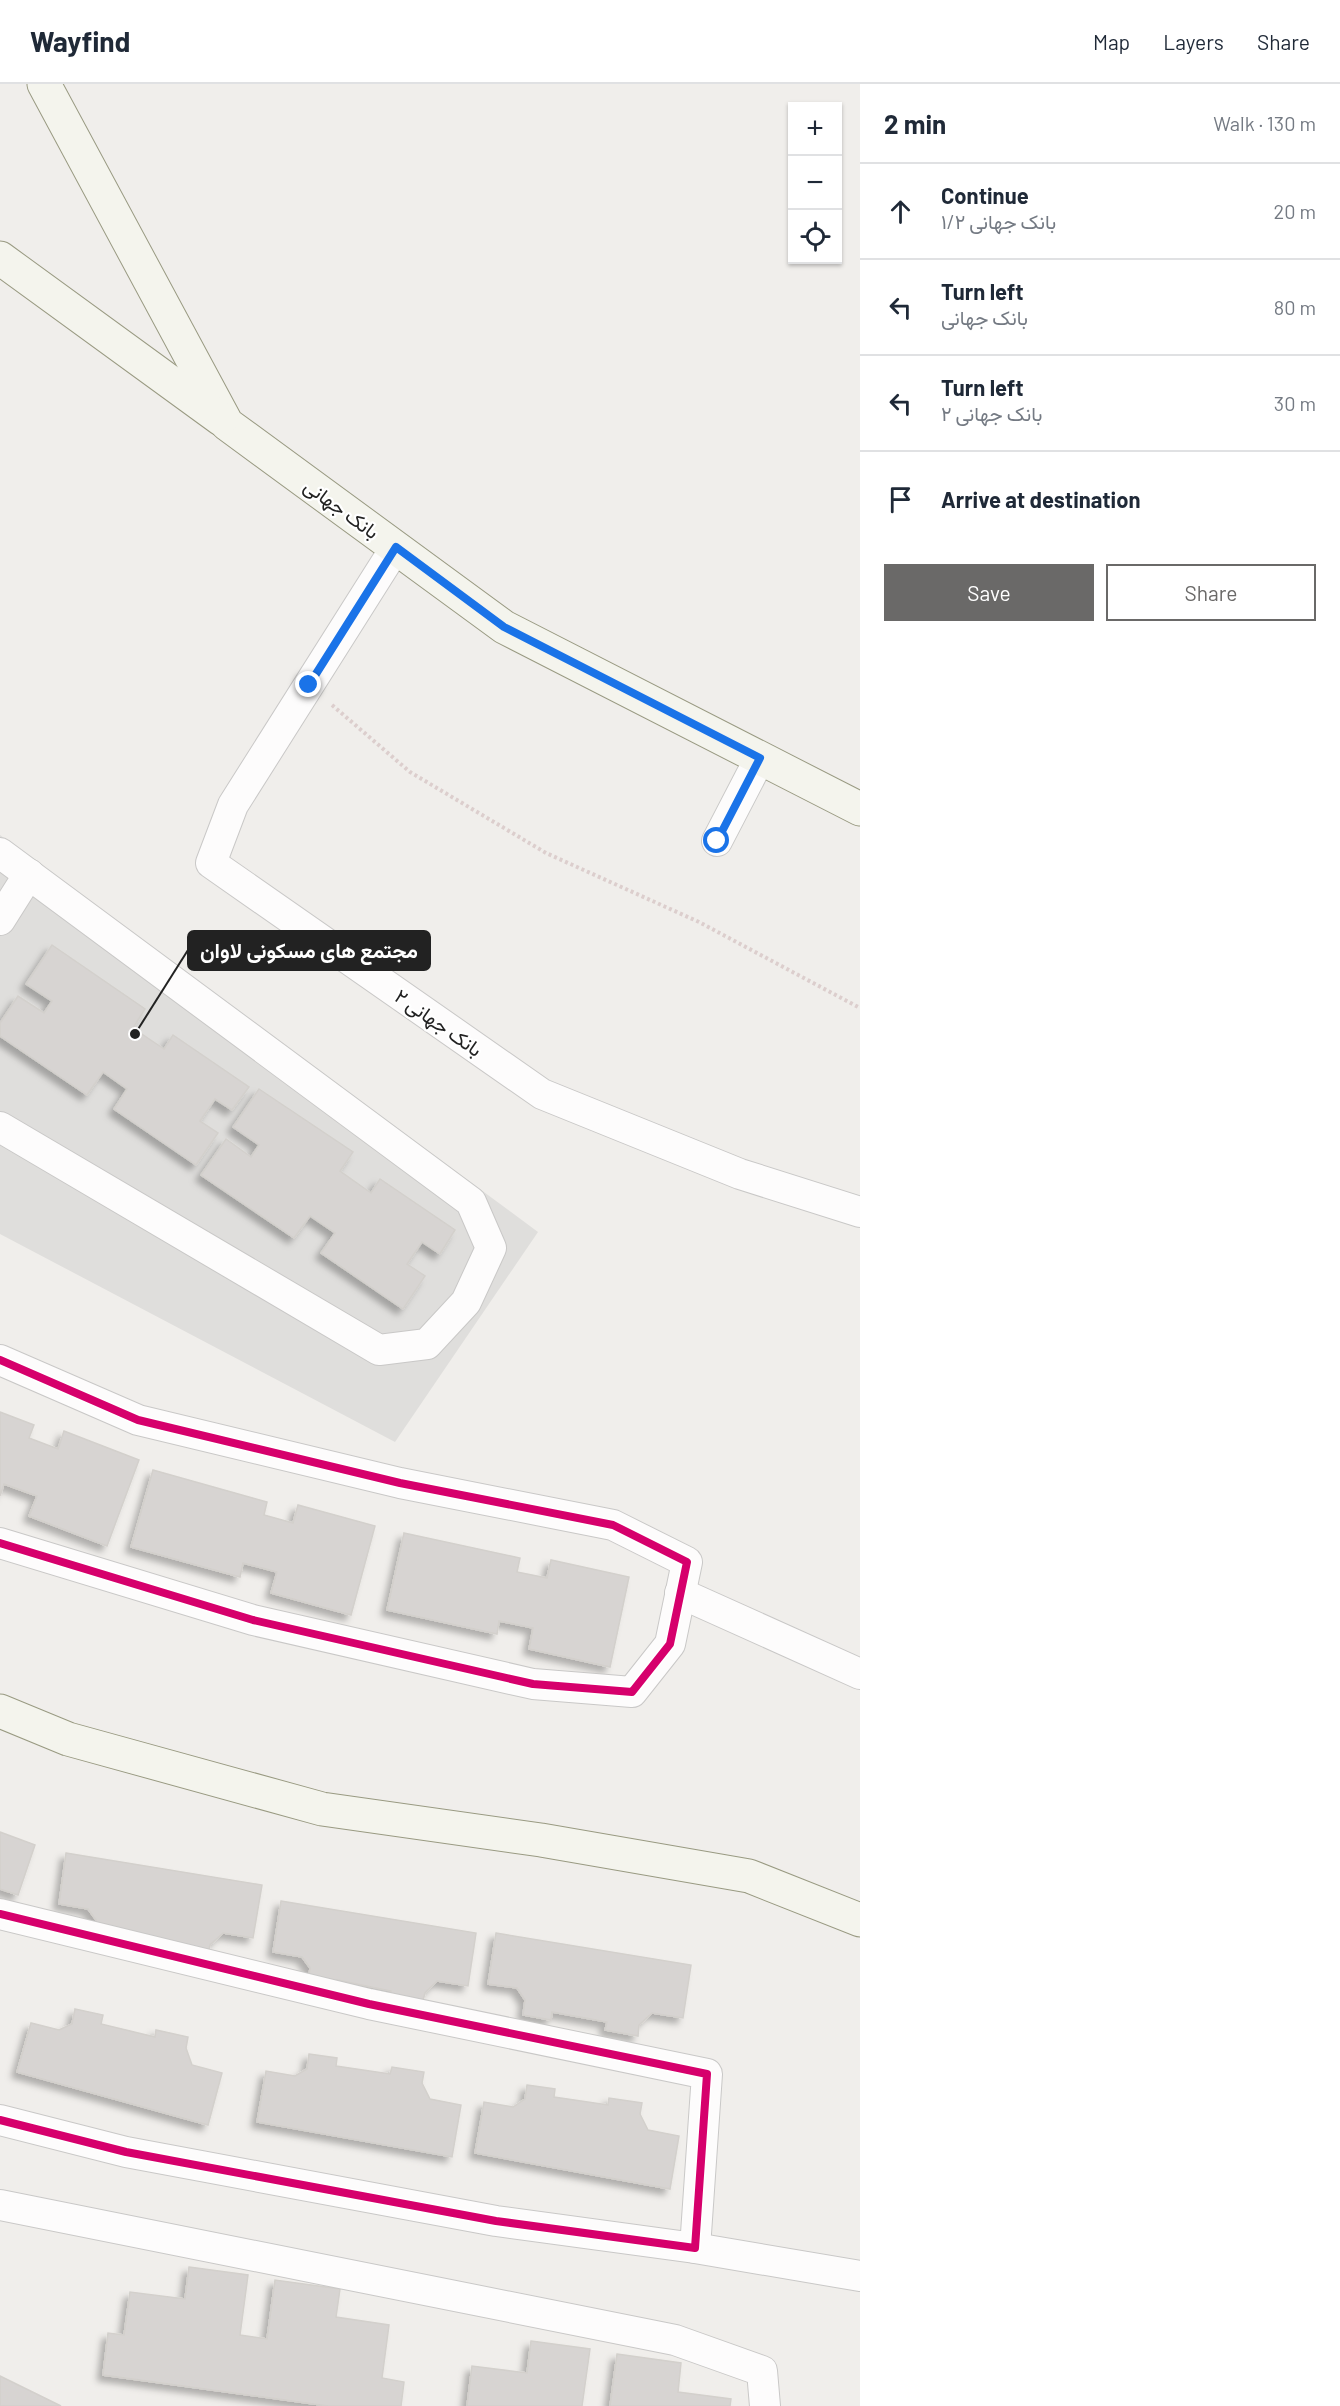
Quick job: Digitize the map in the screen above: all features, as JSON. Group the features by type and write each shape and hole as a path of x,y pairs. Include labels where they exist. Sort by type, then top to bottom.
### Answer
{"street":[{"name":"بانک جهانی","path":"44,84 227,424 504,627 860,808"},
{"path":"0,258 227,424"},
{"name":"بانک جهانی ۲","path":"396,547 233,805 211,863 542,1094 740,1174 860,1212"},
{"path":"717,841 760,758"},
{"path":"0,853 471,1202 491,1248 466,1302 427,1344 379,1350 0,1126"},
{"path":"0,920 29,874"},
{"path":"0,1360 138,1420 400,1483 613,1526 687,1562 670,1644 632,1692 532,1684 253,1620 0,1544"},
{"path":"680,1593 860,1674"},
{"path":"0,1711 68,1739 322,1809 541,1840 749,1876 860,1920"},
{"path":"0,1914 369,2004 706,2074 695,2248"},
{"path":"0,2120 126,2152 496,2221 695,2248 860,2276"},
{"path":"0,2205 675,2340 762,2371 765,2406"}],"path":[{"path":"309,685 410,772 546,853 699,922 860,1008"}],"shaded area":[{"path":"0,835 538,1232 395,1442 0,1234"}],"building":[{"path":"52,945 145,1009 133,1028 164,1049 173,1035 249,1087 232,1110 215,1099 200,1121 218,1133 196,1165 114,1109 127,1089 103,1072 87,1095 0,1036 0,1023 18,996 44,1013 52,1001 26,984"},
{"path":"259,1089 353,1152 340,1171 371,1193 380,1179 455,1230 440,1254 422,1242 407,1264 425,1276 403,1309 321,1253 335,1233 310,1216 294,1238 201,1175 226,1139 251,1157 259,1145 233,1127"},
{"path":"0,1412 34,1425 29,1438 58,1449 64,1431 139,1460 107,1546 29,1516 37,1496 4,1484 0,1496"},
{"path":"153,1470 267,1502 264,1515 293,1523 298,1505 375,1526 351,1615 271,1593 277,1572 243,1563 240,1577 131,1547"},
{"path":"404,1533 520,1558 517,1572 547,1578 551,1560 629,1577 610,1667 529,1649 533,1628 499,1621 497,1634 387,1610"},
{"path":"0,1832 35,1845 18,1895 0,1889"},
{"path":"66,1853 262,1885 253,1938 223,1933 210,1945 208,1956 93,1935 96,1920 88,1909 59,1904"},
{"path":"281,1901 476,1933 468,1986 437,1981 425,1993 422,2004 390,1999 391,1991 337,1980 335,1988 308,1983 310,1968 302,1957 273,1952"},
{"path":"496,1933 691,1965 683,2018 652,2013 639,2025 638,2036 605,2030 607,2022 552,2012 551,2020 523,2015 525,2000 517,1988 488,1984"},
{"path":"75,2009 103,2015 101,2024 155,2037 156,2030 188,2037 186,2048 192,2065 222,2073 208,2125 17,2072 31,2023 59,2030 72,2024"},
{"path":"309,2054 337,2058 336,2066 390,2074 392,2067 424,2072 422,2083 430,2099 461,2105 452,2157 257,2122 266,2071 295,2076 307,2069"},
{"path":"527,2085 555,2089 554,2097 608,2105 609,2098 642,2103 640,2114 648,2130 679,2136 670,2189 475,2153 484,2102 513,2107 525,2099"},
{"path":"189,2267 248,2275 240,2335 267,2339 275,2280 340,2289 336,2317 389,2325 382,2378 404,2382 401,2406 328,2406 103,2375 108,2333 124,2335 130,2292 185,2299"},
{"path":"531,2341 590,2349 582,2406 467,2406 472,2366 527,2373"},
{"path":"617,2354 681,2363 678,2392 731,2399 730,2406 610,2406"},
{"path":"0,2376 61,2406 0,2406"}],"cycle path":[{"path":"0,1360 138,1420 400,1483 613,1525 687,1562 670,1644 632,1692 533,1684 253,1620 0,1543"},
{"path":"0,1914 369,2004 707,2074 695,2248 496,2221 126,2152 0,2120"}],"place":[{"name":"مجتمع های مسکونی لاوان","path":"135,1034"}],"route":[{"path":"309,685 396,547 504,627 760,758 717,841"}]}
